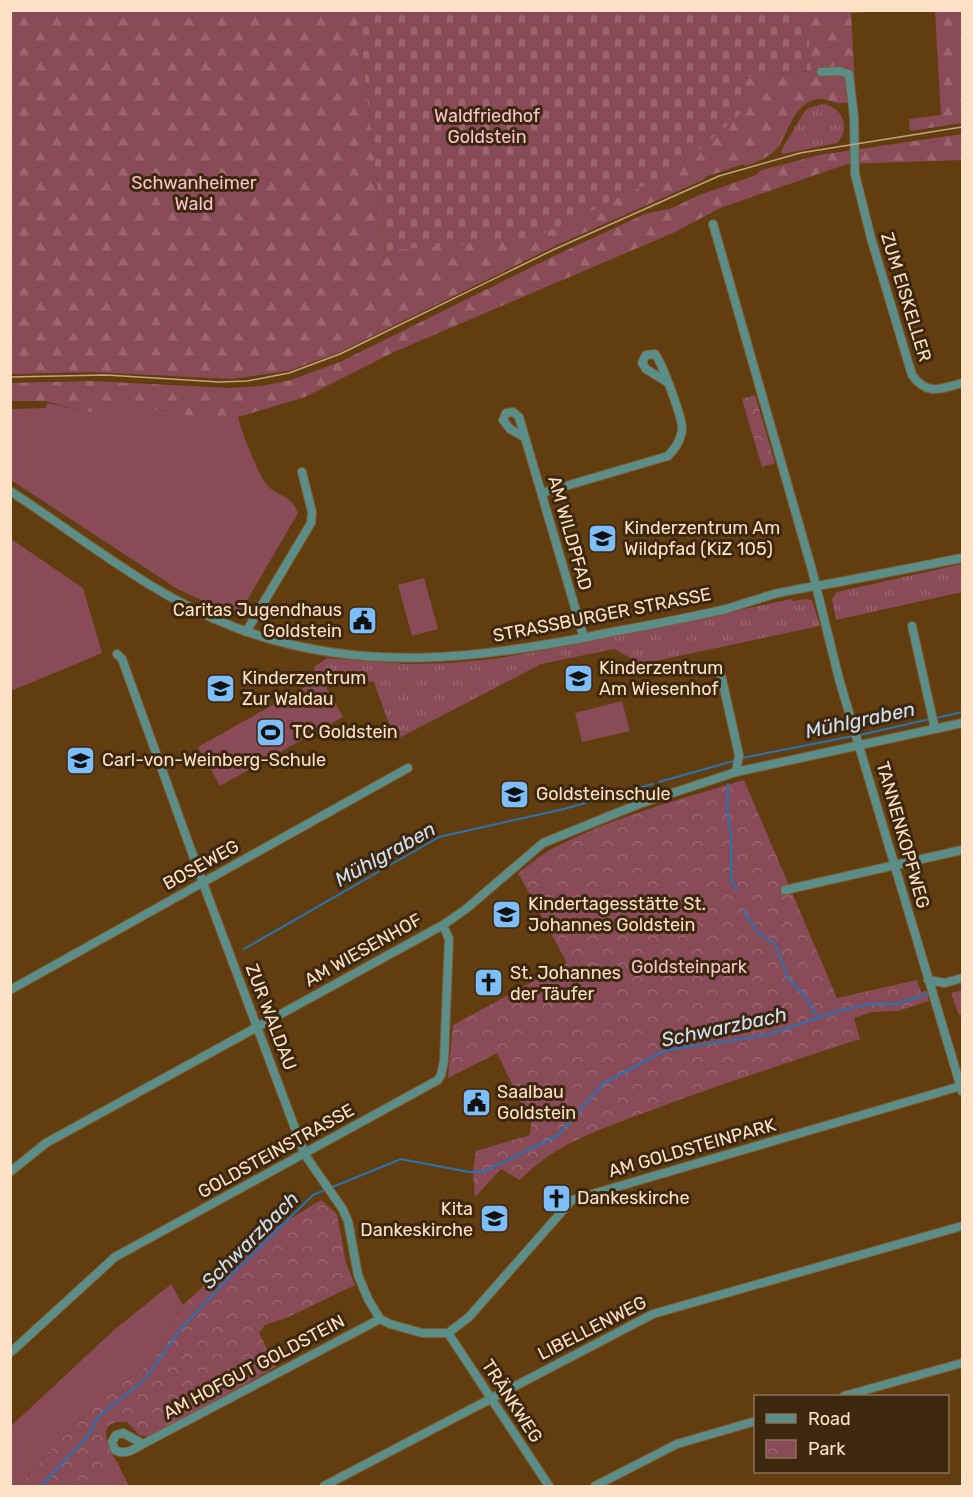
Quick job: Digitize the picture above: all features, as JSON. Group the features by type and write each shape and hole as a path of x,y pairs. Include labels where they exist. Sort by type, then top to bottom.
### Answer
{"street":[{"name":"ZUM EISKELLER","path":"821,72 839,70 849,74 854,117 855,174 882,279 912,375 918,384 927,389 937,390 963,383"},
{"name":"TANNENKOPFWEG","path":"713,224 816,587 839,679 861,745 928,980 962,1089"},
{"path":"542,493 668,456 678,444 683,428 667,382"},
{"name":"AM WILDPFAD","path":"524,437 584,638"},
{"path":"246,632 311,523 312,512 302,472"},
{"name":"STRASSBURGER STRASSE","path":"10,491 181,604 246,632 319,651 393,659 488,654 584,638 723,609 774,594 963,558"},
{"path":"912,626 934,727"},
{"name":"ZUR WALDAU","path":"117,654 122,659 305,1155 342,1208 348,1221 358,1275 380,1319"},
{"path":"721,675 739,755 736,772"},
{"name":"AM WIESENHOF","path":"10,1172 46,1143 443,925 466,909 543,843 650,800 736,772 934,727 963,723"},
{"name":"BOSEWEG","path":"10,990 408,768"},
{"path":"785,890 963,850"},
{"name":"GOLDSTEINSTRASSE","path":"10,1353 115,1257 433,1084 441,1075 444,1061 449,939 443,925"},
{"path":"928,980 945,982 963,978"},
{"name":"AM GOLDSTEINPARK","path":"448,1333 469,1317 572,1200 962,1089"},
{"name":"LIBELLENWEG","path":"324,1486 653,1314 963,1226"},
{"path":"380,1319 422,1334 448,1333"},
{"name":"AM HOFGUT GOLDSTEIN","path":"143,1444 380,1319"},
{"name":"TRÄNKWEG","path":"448,1333 549,1486"},
{"path":"848,1395 963,1363"},
{"path":"595,1486 677,1444 754,1422"}],"green space":[{"name":"Schwanheimer Wald","path":"10,11 357,11 385,251 743,77 811,71 807,11 887,11 851,13 856,102 839,103 820,99 807,103 792,120 778,147 763,159 705,177 705,179 555,246 338,353 288,371 232,379 91,372 11,374"},
{"name":"Waldfriedhof Goldstein","path":"357,11 807,11 811,71 743,77 747,107 679,169 536,237 385,251"},
{"path":"935,11 962,11 962,123 910,131 909,119 941,115"},
{"path":"822,104 835,109 843,119 844,131 837,143 782,154 781,151 804,112"},
{"path":"962,134 962,160 847,164 720,208 675,232 394,352 305,397 238,417 195,417 162,410 108,410 94,413 45,401 11,401 10,383 91,381 230,388 261,386 291,380 342,361 558,254 645,214 672,208 697,196 756,175 762,170 819,155"},
{"path":"755,395 775,463 762,467 742,399"},
{"path":"48,403 87,412 140,406 195,417 238,417 264,481 273,490 292,502 298,513 238,616 179,590 11,480 11,409 45,408"},
{"path":"11,539 83,588 102,653 11,691"},
{"path":"962,564 962,592 836,620 832,599 837,592"},
{"path":"424,578 438,629 412,636 398,585"},
{"path":"792,599 793,601 812,600 820,626 641,664 614,649 541,664 395,740 374,682 315,674 314,667 327,658 407,664 494,659"},
{"name":"TC Goldstein","path":"321,678 343,717 220,786 198,747"},
{"path":"622,701 630,731 582,742 575,713"},
{"name":"Goldsteinpark","path":"744,780 837,998 917,980 921,992 926,991 929,1001 898,1011 871,1012 854,1018 860,1039 704,1091 599,1130 550,1155 520,1180 501,1169 475,1197 473,1171 476,1151 530,1135 532,1111 522,1105 497,1053 448,1078 453,1025 567,963 518,873 548,851 595,829"},
{"path":"962,990 962,1014 959,1015 951,993"},
{"path":"321,1200 337,1214 346,1263 355,1285 286,1318 265,1325 259,1333 276,1367 150,1437 139,1435 127,1422 116,1422 110,1425 106,1436 107,1443 118,1464 76,1486 19,1486 47,1453 109,1393 151,1362 183,1305 252,1242"},
{"path":"171,1284 183,1305 151,1362 109,1393 47,1453 19,1486 11,1486 11,1426 114,1330"},
{"path":"118,1464 129,1486 76,1486 115,1465"}],"waterway":[{"name":"Mühlgraben","path":"936,718 962,712"},
{"name":"Mühlgraben","path":"860,735 930,719"},
{"name":"Mühlgraben","path":"742,758 854,736"},
{"name":"Mühlgraben","path":"659,782 737,760"},
{"name":"Mühlgraben","path":"244,949 439,837 564,809 653,784"},
{"path":"728,784 731,880 737,890"},
{"path":"744,910 759,934 775,943 788,978 805,996 818,1018"},
{"name":"Schwarzbach","path":"330,1188 401,1159 469,1172 485,1171 557,1136 604,1083 666,1050 767,1035 835,1012 869,1004 896,1004 928,994"},
{"name":"Schwarzbach","path":"146,1378 180,1330 234,1272 313,1195 325,1190"},
{"name":"Schwarzbach","path":"41,1486 88,1436 98,1417 144,1380"}],"tram line":[{"path":"10,377 106,375 219,382 247,381 289,373 340,354 555,249 719,176 800,153 962,127"}],"place":[{"name":"Kinderzentrum Am Wildpfad (KiZ 105)","path":"603,538"},
{"name":"Caritas Jugendhaus Goldstein","path":"363,620"},
{"name":"Kinderzentrum Am Wiesenhof","path":"578,678"},
{"name":"Kinderzentrum Zur Waldau","path":"221,688"},
{"name":"TC Goldstein","path":"271,732"},
{"name":"Carl-von-Weinberg-Schule","path":"81,760"},
{"name":"Goldsteinschule","path":"515,794"},
{"name":"Kindertagesstätte St. Johannes Goldstein","path":"507,914"},
{"name":"St. Johannes der Täufer","path":"489,983"},
{"name":"Saalbau Goldstein","path":"476,1102"},
{"name":"Dankeskirche","path":"556,1198"},
{"name":"Kita Dankeskirche","path":"494,1219"}]}
